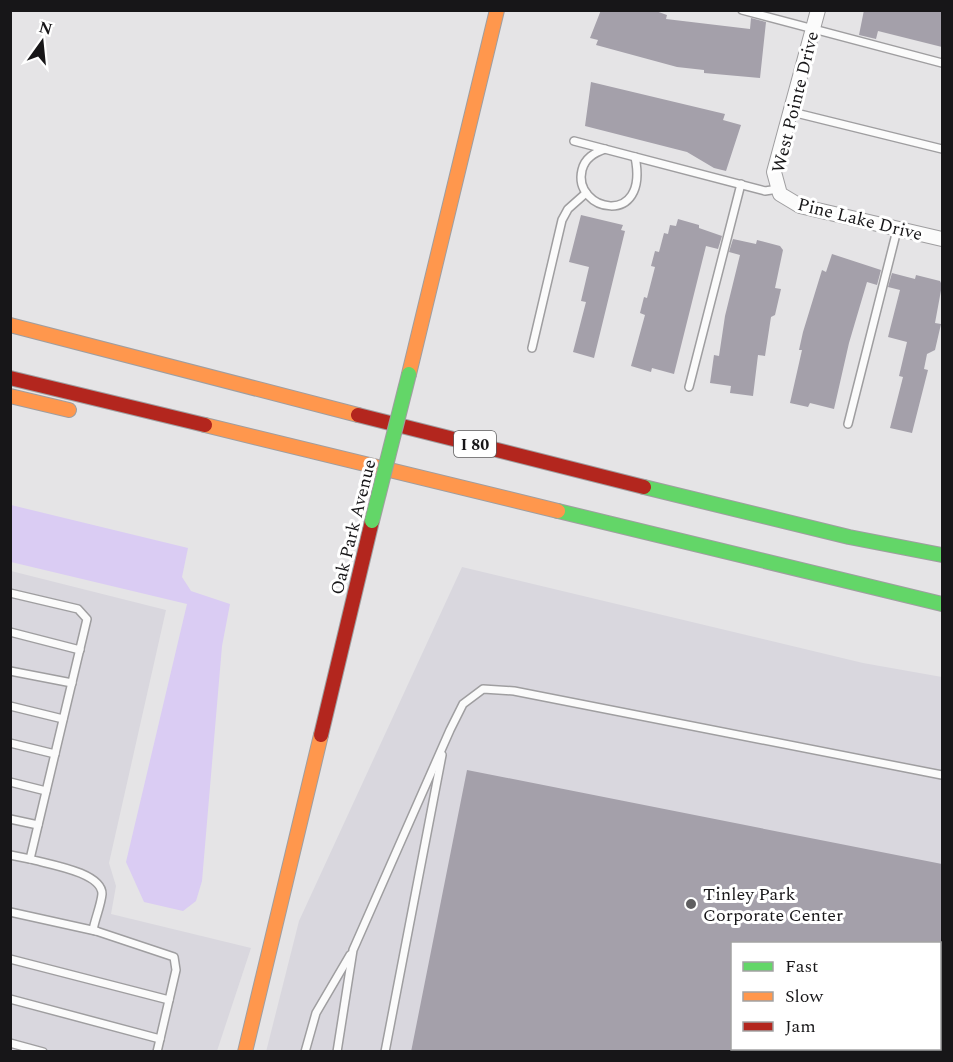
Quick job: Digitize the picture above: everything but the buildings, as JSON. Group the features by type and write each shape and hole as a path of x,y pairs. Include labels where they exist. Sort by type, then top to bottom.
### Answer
{"main road":[{"name":"Oak Park Avenue","path":"245,1052 496,10"},
{"name":"I 80","path":"10,325 617,480 849,537 942,555"},
{"path":"10,378 942,604"},
{"path":"10,396 78,412"},
{"path":"218,442 354,462"}],"street":[{"name":"West Pointe Drive","path":"779,191 774,172 818,10"},
{"name":"Pine Lake Drive","path":"779,191 800,206 942,239"}],"lane":[{"path":"742,10 942,63"},
{"path":"792,111 942,149"},
{"path":"574,141 765,190 779,191"},
{"path":"605,149 596,152 583,166 581,175 586,193 601,204 610,206 628,200 638,184 635,157"},
{"path":"688,387 741,184"},
{"path":"532,348 562,220 568,209 586,193"},
{"path":"848,424 897,230"},
{"path":"10,593 78,609 87,619 30,859"},
{"path":"10,632 80,650"},
{"path":"10,671 72,683"},
{"path":"305,1052 316,1013 353,950 463,704 483,689 514,691 942,774"},
{"path":"10,706 63,719"},
{"path":"10,743 55,753"},
{"path":"385,1052 444,743"},
{"path":"10,782 46,791"},
{"path":"10,819 38,825"},
{"path":"10,855 90,876 99,884 102,893 93,930 97,932"},
{"path":"10,912 97,932 160,950 174,957 176,970 157,1052"},
{"path":"337,1052 353,950"},
{"path":"10,959 169,1000"},
{"path":"10,999 160,1039"},
{"path":"10,1043 43,1052"}],"shaded area":[{"path":"11,505 188,548 182,577 191,591 230,604 222,646 202,881 196,901 183,911 144,902 126,862 187,604 11,562"},
{"path":"462,567 863,663 942,677 942,1051 266,1052 299,921"},
{"path":"11,571 166,610 109,863 116,886 111,914 251,948 217,1051 11,1052"}],"traffic: fast":[{"path":"372,521 409,374"},
{"path":"644,487 849,537 942,555"},
{"path":"558,511 942,604"}],"traffic: slow":[{"path":"409,374 497,10"},
{"path":"10,325 358,415"},
{"path":"10,396 69,410"},
{"path":"205,425 558,511"},
{"path":"245,1052 321,735"}],"traffic: jam":[{"path":"10,378 205,425"},
{"path":"358,415 644,487"},
{"path":"321,735 372,521"}],"place":[{"name":"Tinley Park Corporate Center","path":"691,904"}]}
